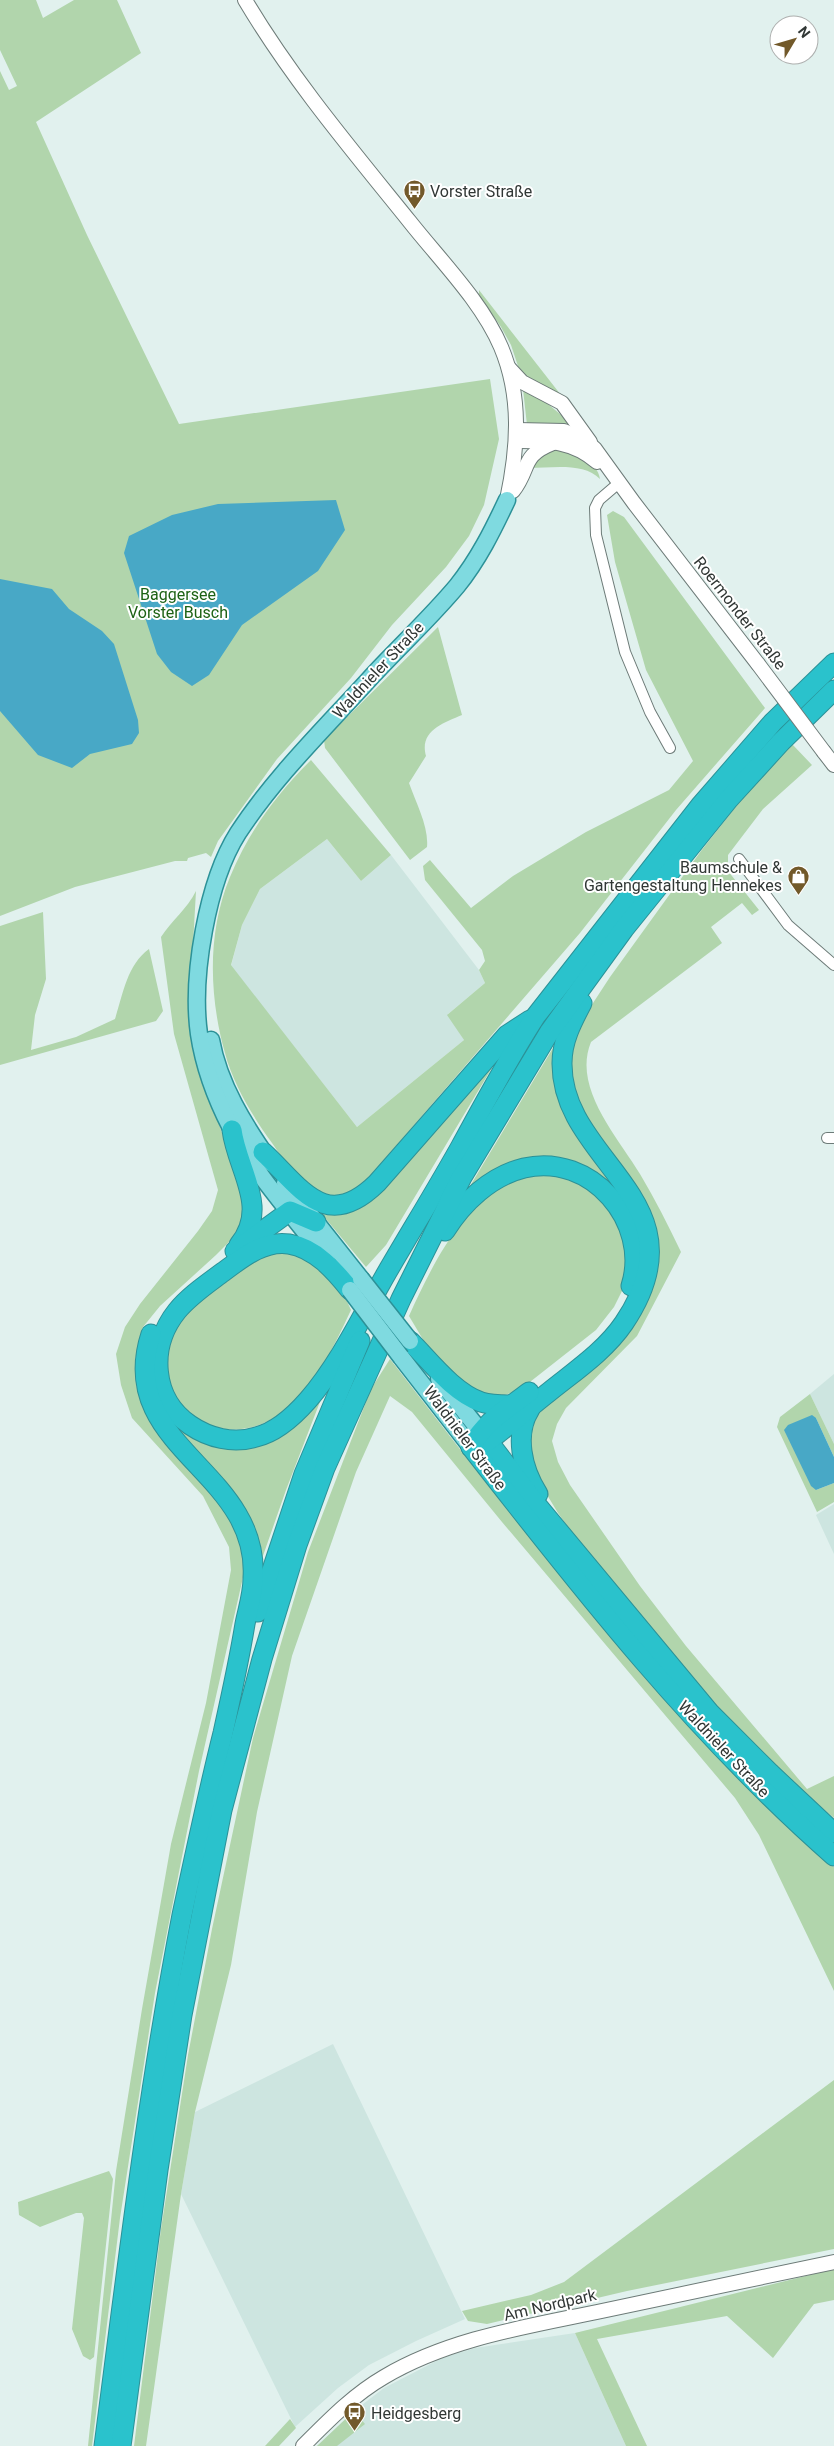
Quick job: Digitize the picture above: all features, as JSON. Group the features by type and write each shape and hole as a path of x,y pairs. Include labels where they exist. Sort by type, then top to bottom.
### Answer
{"highway":[{"path":"351,1284 309,1250 290,1244 267,1245 239,1260 184,1303 170,1321 163,1336 157,1354 158,1374 163,1394 173,1410 202,1433 222,1439 255,1438 270,1432 284,1423 310,1398 343,1351 511,1054 535,1017 700,806 773,722 834,663"},
{"path":"121,2446 182,2015 222,1810 258,1674 297,1545 325,1468 401,1299 462,1177 550,1032 624,929 729,799 781,742 834,690"},
{"path":"479,1440 534,1403 584,1364 622,1324 635,1305 644,1280 648,1261 645,1226 638,1207 628,1189 579,1121 567,1096 562,1064 564,1042 572,1022 604,968 624,929"},
{"path":"263,1152 302,1192 314,1200 337,1204 359,1198 377,1183 507,1035 535,1017"},
{"path":"232,1130 234,1146 252,1196 253,1212 247,1233 234,1252"},
{"path":"401,1299 447,1227 470,1200 503,1175 529,1167 556,1167 585,1176 604,1190 622,1211 632,1238 635,1263 628,1293 621,1308 603,1332 582,1352 512,1406 479,1440"},
{"path":"104,2446 148,2111 182,1918 206,1800 234,1687 254,1580 251,1545 246,1528 222,1490 178,1445 161,1423 150,1401 145,1381 144,1358 155,1325 167,1308 184,1291 290,1211 316,1222"},
{"path":"234,1687 304,1474 394,1261"},
{"path":"405,1349 468,1395 483,1403 512,1406"},
{"path":"534,1403 527,1414 522,1430 523,1455 530,1481 560,1534"},
{"name":"Waldnieler Straße","path":"479,1440 710,1713 770,1773 834,1832"},
{"name":"Waldnieler Straße","path":"479,1440 563,1566 696,1722 790,1818 834,1856"}],"main road":[{"path":"245,0 278,53 320,110 451,272 487,321 501,347 507,365 522,382 562,402 595,449"},
{"name":"Waldnieler Straße","path":"479,1440 405,1349 386,1312 351,1284 290,1211 250,1158 232,1130 215,1092 203,1052 197,1015 196,989 212,896 221,870 237,835 271,787 457,585 488,539 507,500 516,460 517,436 514,397 507,365"},
{"name":"Roermonder Straße","path":"517,436 564,431 585,440 595,449 834,765"},
{"name":"Roermonder Straße","path":"517,436 556,442 581,450 620,482"},
{"path":"507,500 519,484 530,457 543,447 556,442"},
{"name":"Waldnieler Straße","path":"200,964 213,1050 239,1115 263,1152 316,1222 351,1284 379,1328 405,1349"},
{"name":"Am Nordpark","path":"303,2446 339,2410 361,2392 384,2377 432,2353 550,2322 834,2262"}],"street":[{"path":"620,482 599,500 595,508 596,535 625,652 650,712 670,748"},
{"path":"739,859 788,925 834,965"}],"shaded area":[{"path":"327,839 361,881 391,855 479,970 485,983 448,1014 464,1040 357,1127 231,966 242,925 260,889"},
{"path":"834,1374 834,1444 810,1394"},
{"path":"834,1504 834,1554 816,1515"},
{"path":"333,2044 465,2319 369,2365 338,2388 295,2427 181,2194 195,2112"},
{"path":"575,2333 626,2446 317,2446 354,2411 384,2388 442,2358 475,2348"}],"green space":[{"name":"Baggersee Vorster Busch","path":"0,0 36,0 43,18 74,0 117,0 141,53 36,122 87,235 179,424 490,379 499,439 484,505 469,536 446,567 392,625 351,678 277,759 218,841 211,857 206,853 188,858 187,861 175,861 75,887 0,916 0,71 9,90 17,86 0,50"},
{"path":"479,290 575,413 520,372 511,345 479,295"},
{"path":"523,389 552,400 548,404 573,425 527,425"},
{"path":"557,449 578,454 590,462 595,467 600,479 585,470 576,468 529,468 540,455"},
{"path":"613,511 624,517 765,708 676,810 580,933 364,1183 343,1196 320,1196 303,1183 285,1163 244,1100 225,1053 216,1010 213,965 217,920 230,877 246,844 264,814 311,760 391,855 361,881 327,839 260,889 242,925 231,965 357,1127 464,1040 447,1015 485,983 479,970 485,961 482,950 425,880 423,866 430,860 471,908 513,876 586,832 669,790 693,761 646,670 615,562 607,515"},
{"path":"438,627 462,715 440,725 429,734 425,747 426,756 409,783 424,823 427,839 427,847 410,860 325,748 324,740"},
{"path":"792,744 812,765 763,809 728,855 728,871 759,910 752,915 742,903 711,927 722,943 591,1042 587,1059 588,1077 592,1094 610,1128 651,1193 681,1252 637,1336 566,1408 557,1424 552,1441 558,1462 570,1485 640,1586 686,1646 807,1789 834,1776 834,1818 792,1783 712,1701 582,1547 558,1513 535,1475 527,1448 534,1417 541,1408 613,1345 655,1239 577,1099 570,1061 573,1041 580,1023 610,977 701,851 759,777"},
{"path":"196,891 190,998 195,1054 246,1203 239,1232 160,1306 143,1327 135,1360 136,1385 154,1426 164,1440 224,1506 240,1537 244,1573 199,1771 155,1993 120,2218 92,2446 88,2446 116,2171 142,2009 171,1844 206,1703 231,1570 229,1547 203,1496 132,1418 121,1385 116,1354 125,1327 140,1304 212,1211 218,1190 174,1034 161,937"},
{"path":"43,912 46,979 35,1015 31,1050 76,1037 115,1019 123,990 131,972 136,963 149,949 163,1011 156,1021 0,1065 0,926"},
{"path":"562,1033 559,1073 563,1097 586,1141 629,1203 638,1225 642,1248 640,1274 627,1307 614,1324 635,1285 637,1256 634,1233 626,1213 615,1194 600,1179 581,1168 560,1161 536,1159 519,1161 497,1171 461,1201"},
{"path":"508,1041 386,1245 366,1267 316,1207 352,1206"},
{"path":"555,1172 584,1183 616,1213 626,1241 626,1283 614,1307 596,1330 521,1389 505,1395 485,1397 457,1380 428,1348 409,1316 447,1242 473,1209 487,1195 509,1181 529,1175"},
{"path":"279,1251 309,1257 344,1295 351,1310 331,1351 315,1378 306,1390 284,1411 261,1424 238,1429 216,1427 196,1418 180,1404 170,1385 167,1361 172,1335 183,1316 222,1278 240,1266"},
{"path":"390,1359 600,1623 713,1749 772,1809 834,1867 834,1991 759,1835 735,1798 502,1522 412,1412 390,1396 356,1472 292,1656 257,1812 231,1965 195,2112 181,2194 146,2446 134,2446 161,2229 188,2055 212,1929 253,1738 308,1552 371,1389"},
{"path":"328,1381 286,1490 258,1570 257,1562 183,1444 165,1407 247,1444"},
{"path":"810,1394 834,1444 834,1457 816,1418 816,1490 834,1483 834,1502 817,1512 777,1427 780,1417"},
{"path":"834,2080 834,2249 627,2291 487,2324 468,2321 462,2311 531,2295 564,2282"},
{"path":"109,2171 113,2179 94,2357 90,2360 83,2356 72,2329 84,2218 82,2213 76,2213 40,2227 19,2215 18,2202"},
{"path":"834,2269 834,2300 814,2304 773,2358 727,2316 597,2339 647,2446 626,2446 575,2333"},
{"path":"354,2411 365,2424 337,2446 317,2446"},
{"path":"290,2419 296,2428 279,2446 265,2446"}],"water":[{"path":"336,500 345,530 318,571 242,625 209,675 192,686 171,672 157,654 124,553 129,536 172,515 218,504"},
{"path":"0,579 52,589 69,609 102,631 114,644 138,720 139,733 132,744 90,754 72,768 38,755 0,711"},
{"path":"812,1415 816,1418 834,1457 834,1483 816,1490 811,1486 784,1430 788,1425"}],"place":[{"name":"Vorster Straße","path":"414,210"},
{"name":"Baumschule & Gartengestaltung Hennekes","path":"798,895"},
{"name":"Heidgesberg","path":"355,2432"}]}
